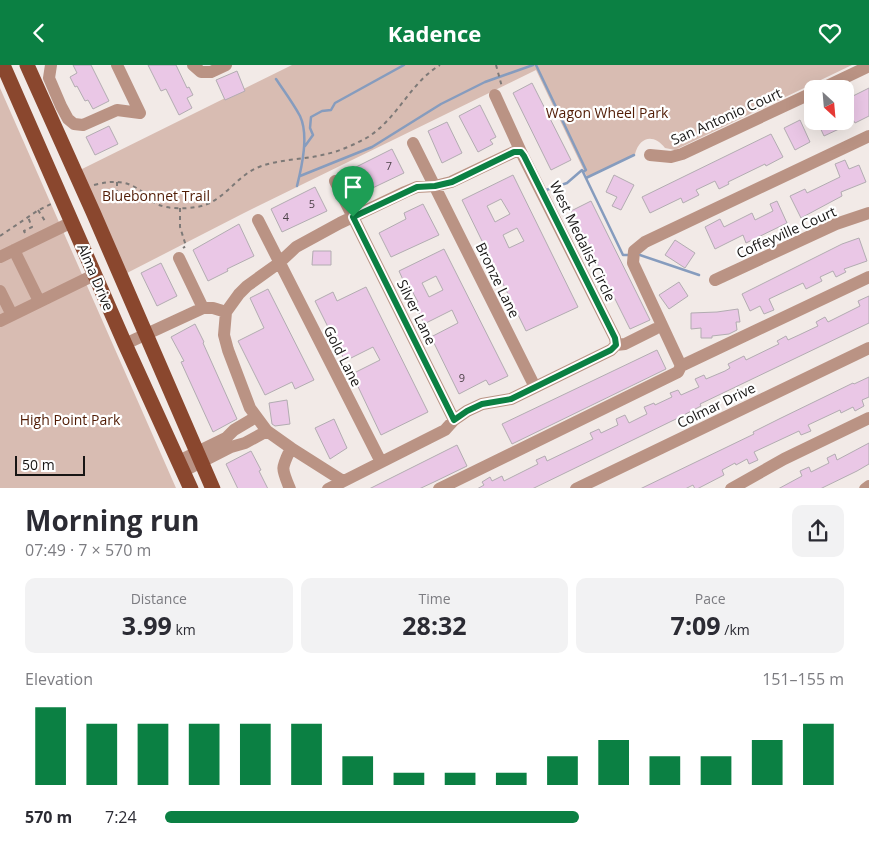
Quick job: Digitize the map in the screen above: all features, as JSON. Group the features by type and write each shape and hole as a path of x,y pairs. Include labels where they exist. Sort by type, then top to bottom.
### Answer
{"main road":[{"name":"Alma Drive","path":"3,65 94,275 191,488"},
{"name":"Alma Drive","path":"26,65 93,212 213,488"},
{"path":"72,222 93,212"}],"street":[{"path":"52,65 49,78 61,106 68,119 74,124 83,125 118,110 140,113 117,65"},
{"path":"193,65 201,72 211,72 226,65"},
{"path":"840,80 869,66"},
{"name":"West Medalist Circle","path":"495,95 521,152 615,338 616,345"},
{"name":"San Antonio Court","path":"650,155 671,157 682,154 804,97"},
{"path":"682,366 633,263 634,251 644,242 869,136"},
{"name":"Bronze Lane","path":"413,143 535,387"},
{"path":"343,481 267,431 256,417 242,390 228,350 224,335 226,312 238,294 279,263 296,247 353,217 417,187 435,186 452,182 514,152 521,152"},
{"name":"Silver Lane","path":"335,181 454,420"},
{"name":"Coffeyville Court","path":"715,280 836,224 869,213"},
{"name":"Gold Lane","path":"258,220 380,462"},
{"path":"0,257 72,222"},
{"path":"14,250 40,301"},
{"path":"179,258 203,309"},
{"path":"0,321 94,275"},
{"path":"440,488 678,372 682,366 869,277"},
{"path":"0,291 12,315"},
{"path":"125,344 203,309 214,308 226,312"},
{"path":"330,488 445,430 454,420 467,411 482,404 511,399 611,350 616,345 625,344 655,329"},
{"name":"Colmar Drive","path":"578,488 869,348"},
{"path":"200,457 234,430 256,417"},
{"path":"733,488 784,459 869,418"},
{"path":"182,466 267,431"},
{"path":"290,488 282,465 291,448"}],"path":[{"path":"89,187 116,181 130,184 158,205 180,208 198,207 212,203 245,174 259,167 313,157 346,148 369,136 390,119 416,85 440,65"},
{"path":"495,95 504,91 496,65"},
{"path":"116,181 121,202"},
{"path":"0,236 38,210 56,202"},
{"path":"179,258 179,250 186,246 180,227 180,208"},
{"path":"38,210 45,221"},
{"path":"28,217 32,227 24,231 29,243"}],"green space":[{"name":"Bluebonnet Trail","path":"292,65 852,65 821,80 804,80 804,88 675,150 665,148 661,143 648,139 640,143 635,154 587,177 536,70 244,213 127,273 80,170"},
{"name":"High Point Park","path":"0,88 176,488 0,488"}],"building":[{"path":"73,65 91,65 109,101 93,109 88,100 85,101 70,77 77,73"},
{"path":"148,65 176,65 187,88 189,87 193,95 187,98 192,108 179,115 166,89 161,91"},
{"path":"237,71 245,91 225,100 216,80"},
{"path":"532,83 571,160 551,170 513,93"},
{"path":"869,88 869,116 855,123 854,121 854,96"},
{"path":"480,105 496,137 490,140 493,144 478,152 459,116"},
{"path":"800,120 810,142 795,150 784,128"},
{"path":"447,122 462,153 442,163 428,131"},
{"path":"109,126 118,144 95,155 86,137"},
{"path":"821,130 837,130 824,136"},
{"path":"771,134 783,157 728,182 729,184 719,189 715,181 696,190 699,195 683,203 681,198 650,213 642,197"},
{"path":"392,149 404,173 360,194 348,171"},
{"path":"845,160 849,169 859,165 866,182 841,192 842,196 801,218 790,196 805,189 807,193 840,177 835,164"},
{"path":"513,175 578,307 526,331 462,200","holes":["501,199 510,214 495,222 487,206","517,228 524,241 509,248 503,235"]},
{"path":"614,175 634,185 621,210 612,206 617,197 606,192"},
{"path":"315,187 327,211 282,232 271,209"},
{"path":"591,201 650,320 630,329 571,211"},
{"path":"777,201 787,223 746,243 743,235 715,249 705,227 720,219 724,227 752,213 755,220 773,211 770,204"},
{"path":"423,204 439,235 391,257 379,233 406,219 404,213"},
{"path":"239,224 254,256 208,281 193,250"},
{"path":"859,238 867,261 844,269 846,272 836,277 833,271 820,277 822,281 806,289 803,283 769,299 774,310 764,314 760,306 750,311 742,294 842,244"},
{"path":"675,240 695,253 685,268 665,255"},
{"path":"444,249 508,376 489,385 486,380 459,394 431,337 458,323 452,310 424,324 415,304 418,302 411,289 408,291 399,271","holes":["436,276 443,290 429,297 422,283"]},
{"path":"313,251 331,251 331,265 312,265"},
{"path":"161,263 177,296 157,306 141,273"},
{"path":"679,282 688,296 669,309 659,295"},
{"path":"366,287 428,412 381,435 352,374 380,360 373,347 345,361 315,301 333,292 337,301"},
{"path":"268,289 314,380 295,389 292,382 265,395 238,341 264,328 250,298"},
{"path":"869,296 869,323 700,404 701,406 676,419 534,488 479,488 484,485 482,482 490,477 492,481 502,476 504,481 538,464 536,460 545,456 547,461 593,439 590,433 599,429 601,433 618,425 616,419 625,415 629,423 647,414 644,407 654,403 655,405 672,397 670,393 678,390 681,395 699,387 695,379 704,375 706,379 725,371 730,368 728,364 744,356 746,360 779,344 777,341 786,336 788,340 818,326 816,322 825,317 828,322 860,306 858,301"},
{"path":"738,309 740,322 736,322 737,330 729,334 712,336 712,338 701,338 701,328 691,329 691,313"},
{"path":"195,324 237,419 213,432 181,362 184,361 171,337"},
{"path":"657,350 666,369 512,444 502,424"},
{"path":"869,377 869,397 862,400 864,406 855,411 853,407 841,413 840,410 808,425 811,431 801,435 799,431 754,452 758,460 749,464 747,459 736,465 735,463 722,470 724,475 699,488 694,488 693,485 687,488 642,488 754,434 753,432 779,419"},
{"path":"287,400 290,424 275,426 272,424 269,403"},
{"path":"334,419 347,448 330,459 315,428"},
{"path":"869,443 869,464 857,471 822,488 780,488 802,476 800,471 809,467 811,472 829,463 827,458 835,454 837,460"},
{"path":"457,445 467,466 421,488 371,488"},
{"path":"251,451 268,488 238,488 226,464"}],"waterway":[{"path":"305,146 313,135 310,128 311,117 322,111 331,110 335,103 404,65"},
{"path":"300,176 372,147 441,104 485,82 533,65"},
{"path":"536,65 586,170 583,172 623,255 629,255"},
{"path":"276,79 297,111 303,124 304,151 297,186"},
{"path":"586,178 634,155"},
{"path":"546,190 567,183 582,170 583,172"},
{"path":"637,254 699,275"}],"route":[{"path":"514,152 521,152 615,338 616,345 611,350 511,399 482,404 454,420 353,217 417,187 435,186 452,182 514,152"}],"park label":[{"name":"Wagon Wheel Park","path":"607,112"}]}
